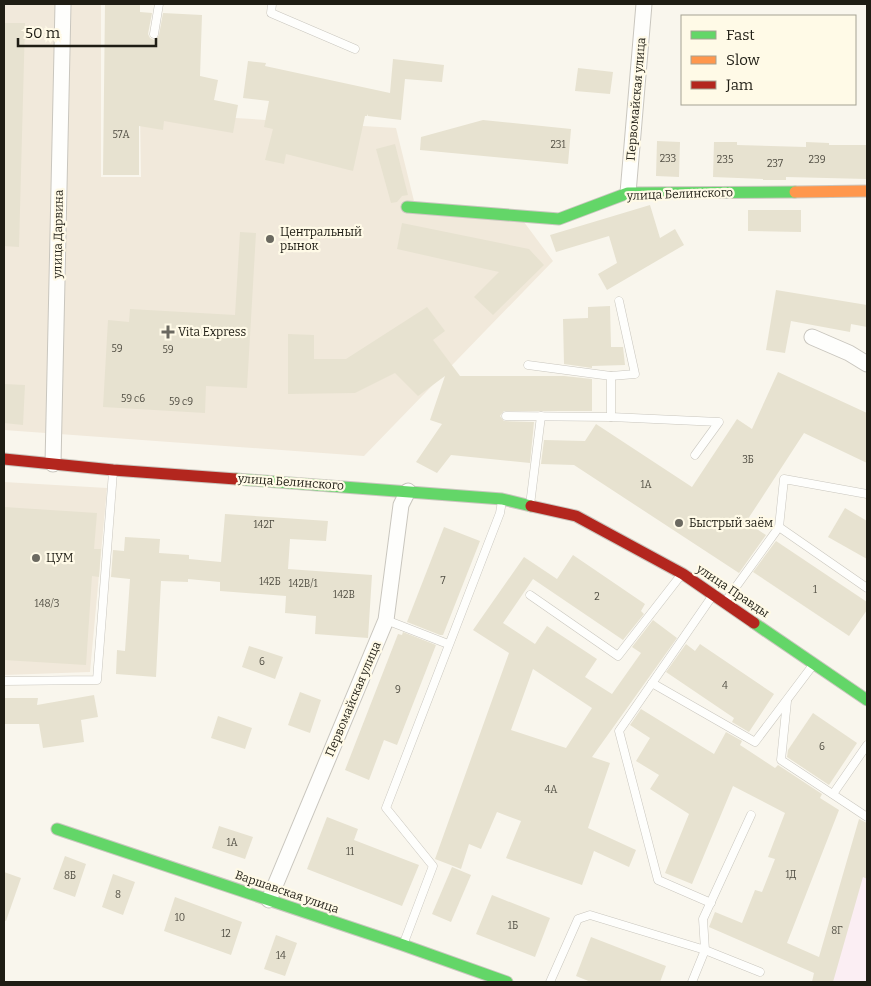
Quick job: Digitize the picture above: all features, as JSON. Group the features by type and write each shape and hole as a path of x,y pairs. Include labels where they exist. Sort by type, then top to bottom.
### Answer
{"street":[{"name":"улица Дарвина","path":"53,464 63,4"},
{"name":"Первомайская улица","path":"628,193 644,4"},
{"name":"улица Белинского","path":"407,207 559,219 628,193 867,191"},
{"path":"812,337 849,353 867,364"},
{"name":"улица Белинского","path":"4,458 113,470 502,499 576,516"},
{"name":"Первомайская улица","path":"269,900 386,620 401,505 408,491"},
{"name":"улица Правды","path":"576,516 682,574 867,700"},
{"name":"Варшавская улица","path":"57,829 403,945 507,982"}],"lane":[{"path":"154,34 159,4"},
{"path":"272,4 271,13 355,49"},
{"path":"528,365 612,376 635,374 618,301"},
{"path":"611,417 612,376"},
{"path":"506,416 611,417 719,422 695,455"},
{"path":"530,505 541,416"},
{"path":"4,681 97,680 113,470"},
{"path":"724,602 779,527 784,479 867,494"},
{"path":"403,945 433,866 386,808 500,513 502,499"},
{"path":"779,527 867,588"},
{"path":"530,595 618,656 682,574"},
{"path":"711,903 658,880 619,731 713,595"},
{"path":"386,620 448,644"},
{"path":"652,683 755,742 814,663"},
{"path":"788,699 781,760 867,817"},
{"path":"833,794 867,745"},
{"path":"692,982 705,950 703,919 751,815"},
{"path":"550,982 578,919 590,915 705,950 760,972"}],"shaded area":[{"name":"Центральный рынок","path":"4,4 101,4 101,177 141,177 140,112 396,128 416,209 521,218 553,261 364,456 4,430"},
{"path":"4,482 107,488 90,672 4,675"},
{"path":"851,848 867,856 867,982 812,982"}],"building":[{"path":"105,4 140,4 140,12 152,13 148,34 154,40 159,35 163,13 202,15 200,76 218,80 214,100 238,105 233,133 164,121 163,130 139,126 139,175 103,175"},
{"path":"4,23 25,23 19,247 4,246"},
{"path":"393,59 444,65 442,82 405,79 401,120 368,116 367,114 365,116 353,171 286,154 284,164 265,160 273,129 264,127 269,101 243,98 248,61 266,63 265,66 390,93"},
{"path":"578,68 613,72 610,94 575,91"},
{"path":"483,120 571,129 568,164 420,150 421,137"},
{"path":"657,141 680,142 679,177 656,176"},
{"path":"714,142 737,142 737,145 806,147 806,142 829,143 829,145 867,145 867,179 786,177 786,180 763,180 713,177"},
{"path":"395,144 408,195 402,196 397,202 391,203 376,149"},
{"path":"650,205 660,238 675,229 684,245 607,290 598,274 617,263 609,236 556,252 550,235"},
{"path":"748,210 801,210 801,232 748,231"},
{"path":"402,223 529,249 544,265 493,315 474,297 499,272 397,249"},
{"path":"240,232 256,233 247,388 206,386 205,413 103,407 108,320 129,322 130,309 235,315"},
{"path":"776,290 867,305 867,327 851,324 850,332 791,321 785,353 766,350"},
{"path":"610,306 611,347 623,347 625,365 592,366 592,368 564,364 563,319 588,318 588,307"},
{"path":"427,307 445,331 433,340 460,376 564,376 592,379 592,411 504,411 500,416 504,421 534,422 530,463 451,455 437,473 416,462 442,424 430,420 445,376 418,396 395,373 355,393 288,394 288,334 314,335 314,359 346,359"},
{"path":"778,372 867,413 867,463 804,433 746,522 766,535 739,573 574,465 541,464 544,440 585,441 596,424 692,487 737,419 752,429"},
{"path":"4,384 25,385 23,425 4,423"},
{"path":"4,507 97,513 94,549 101,549 99,577 92,576 86,665 4,660"},
{"path":"845,508 867,521 867,559 828,537"},
{"path":"225,514 328,521 326,541 290,539 288,569 372,575 368,638 315,634 316,616 285,613 286,596 220,591 220,582 188,579 188,582 161,581 156,677 116,674 117,650 125,651 130,579 111,577 113,550 124,551 125,537 160,539 159,553 189,555 189,559 221,562"},
{"path":"444,527 480,541 443,635 440,635 407,622"},
{"path":"776,541 867,602 867,610 849,636 753,572"},
{"path":"573,555 645,604 641,611 644,614 623,640 533,579 503,623 535,644 547,626 597,659 585,677 612,694 641,653 632,647 653,620 677,638 592,757 610,763 588,828 636,850 629,867 594,851 582,885 506,858 521,821 497,812 481,849 469,844 461,869 435,859 509,653 473,630 524,557 557,579","holes":["533,669 592,708 566,748 511,730"]},
{"path":"403,632 436,645 397,745 384,740 369,780 345,770 398,634 402,635"},
{"path":"686,644 695,651 700,644 774,694 749,732 732,722 734,718 666,672"},
{"path":"249,646 283,657 275,679 242,667"},
{"path":"300,692 321,700 310,733 288,725"},
{"path":"94,695 98,717 81,720 84,742 43,748 39,724 4,724 4,698 38,698 37,705"},
{"path":"641,709 714,754 726,732 742,741 740,745 775,768 778,765 822,794 820,798 839,810 787,943 819,957 859,819 867,823 867,879 863,877 833,982 812,982 814,973 709,927 715,912 742,923 755,890 762,892 775,859 768,857 785,813 733,786 692,884 665,873 689,814 650,789 659,775 636,761 650,738 630,725"},
{"path":"813,713 857,743 829,785 787,757 788,750"},
{"path":"218,716 252,728 245,749 211,738"},
{"path":"327,817 358,829 354,840 419,865 402,906 307,869"},
{"path":"219,826 253,837 245,859 212,848"},
{"path":"65,856 86,864 75,897 53,889"},
{"path":"452,867 471,875 451,922 432,914"},
{"path":"4,872 21,878 6,921 4,920"},
{"path":"113,874 135,882 123,915 102,907"},
{"path":"492,895 550,918 535,957 476,934"},
{"path":"175,897 242,922 231,955 164,931"},
{"path":"276,935 297,943 285,976 264,969"},
{"path":"591,937 666,966 660,982 591,982 576,976"}],"traffic: fast":[{"path":"407,207 559,219 628,193 795,192"},
{"path":"236,479 502,499 531,506"},
{"path":"754,623 867,700"},
{"path":"57,829 403,945 507,982"}],"traffic: slow":[{"path":"795,192 867,191"}],"traffic: jam":[{"path":"4,459 113,470 236,479"},
{"path":"531,506 576,516 683,574 754,623"}],"place":[{"name":"Центральный рынок","path":"270,239"},
{"name":"Vita Express","path":"168,332"},
{"name":"Быстрый заём","path":"679,523"},
{"name":"ЦУМ","path":"36,558"}]}
